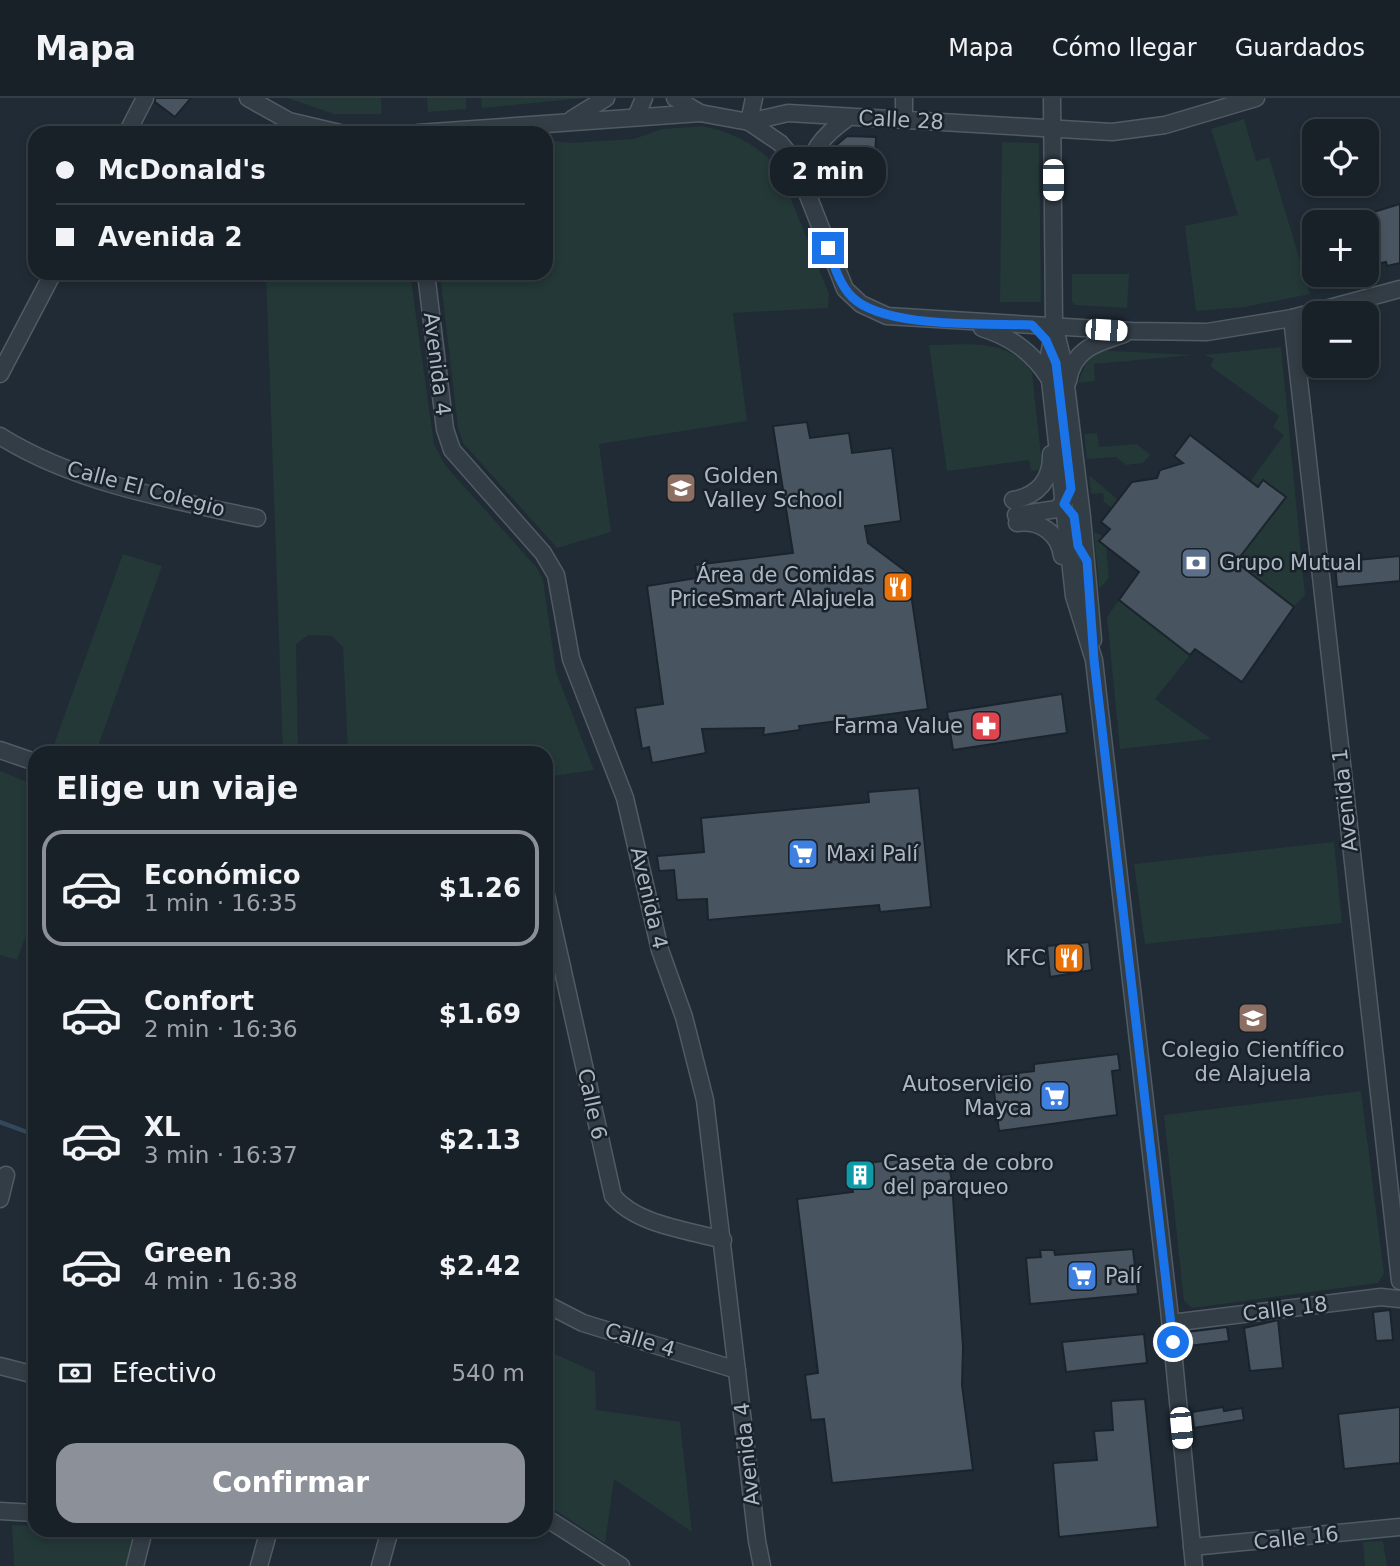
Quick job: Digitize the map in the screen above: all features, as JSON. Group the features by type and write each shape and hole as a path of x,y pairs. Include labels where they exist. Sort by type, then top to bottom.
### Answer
{"street":[{"path":"131,126 145,98"},
{"path":"248,98 289,121 310,126"},
{"path":"568,122 606,98"},
{"path":"630,98 636,117"},
{"path":"636,117 644,98"},
{"path":"675,98 700,113"},
{"path":"754,98 749,122 771,135 787,151 810,195 845,289 873,312 901,319 1132,331 1207,332 1292,318 1400,289"},
{"path":"904,98 904,120"},
{"path":"1052,98 1054,326 1064,504 1074,596 1094,660"},
{"name":"Calle 28","path":"518,126 700,113 749,122 788,113 1129,131 1203,106 1256,98"},
{"path":"810,195 810,161 814,150 828,132 849,117"},
{"path":"0,374 49,280"},
{"name":"Avenida 4","path":"427,280 445,429 452,450 543,553 553,568 578,681 625,799 660,950 684,1017 700,1077 723,1240 762,1566"},
{"name":"Avenida 1","path":"1292,318 1400,1281"},
{"path":"963,322 999,333 1020,345 1038,362 1060,402 1087,561 1094,660 1171,1323 1194,1566"},
{"path":"1015,511 1057,509 1064,504 1071,489 1056,363 1051,348 1032,325"},
{"path":"1050,380 1054,326"},
{"path":"1015,511 1037,490 1050,472 1047,419 1060,402 1077,356 1096,343 1132,331"},
{"name":"Calle El Colegio","path":"0,436 54,463 108,481 257,517"},
{"path":"1064,504 1074,516 1078,546 1087,561"},
{"path":"1015,511 1042,526 1057,540 1067,592 1084,629"},
{"path":"1069,553 1080,566 1083,593 1092,609"},
{"path":"0,750 28,760"},
{"name":"Calle 6","path":"553,959 614,1196 620,1204 646,1218 723,1240"},
{"path":"0,1199 6,1175"},
{"name":"Calle 18","path":"1171,1323 1381,1297 1400,1299"},
{"name":"Calle 4","path":"553,1307 583,1322 737,1370"},
{"path":"0,1366 28,1373"},
{"path":"0,1511 28,1513"},
{"path":"553,1522 621,1566"},
{"name":"Calle 16","path":"1192,1547 1400,1527"},
{"path":"135,1566 142,1537"},
{"path":"259,1566 267,1537"},
{"path":"381,1566 388,1537"}],"green space":[{"path":"287,98 381,98 382,114 334,114"},
{"path":"427,98 466,98 466,109 428,112"},
{"path":"481,98 585,98 482,108"},
{"path":"1244,119 1256,161 1269,157 1302,267 1302,287 1308,287 1310,294 1245,307 1196,311 1185,226 1238,215 1211,129"},
{"path":"703,126 725,132 762,153 779,169 829,294 828,308 733,313 747,421 599,444 611,532 557,548 463,443 458,428 441,280 553,280 553,141 571,143 634,139 662,129"},
{"path":"1002,142 1039,143 1041,302 1000,302"},
{"path":"1072,274 1129,274 1127,308 1075,305 1072,302"},
{"path":"266,280 411,280 434,444 445,465 537,568 543,580 556,672 594,770 553,776 553,746 348,746 343,647 332,636 309,635 296,644 298,746 283,746"},
{"path":"972,344 999,348 1023,361 1032,373 1041,455 1044,455 1042,470 1031,471 1029,460 947,471 929,345"},
{"path":"1281,347 1305,595 1294,607 1248,572 1222,580 1286,497 1264,480 1257,487 1250,482 1284,435 1273,427 1279,416 1210,366 1214,359 1204,355"},
{"path":"1102,351 1194,355 1094,364 1095,381 1078,383 1088,358"},
{"path":"1097,433 1099,447 1137,444 1150,455 1143,463 1126,465 1116,457 1087,459 1084,434"},
{"path":"1089,475 1118,500 1112,508 1104,502 1103,493 1091,494"},
{"path":"1094,532 1103,536 1099,541 1106,546 1109,578 1099,589"},
{"path":"123,554 162,566 98,746 53,746"},
{"path":"1119,600 1190,655 1155,699 1211,739 1120,749 1107,617"},
{"path":"0,771 28,782 28,930 17,960 0,955"},
{"path":"1334,842 1342,923 1145,944 1134,864"},
{"path":"1361,1091 1384,1274 1378,1283 1192,1308 1184,1301 1164,1115"},
{"path":"553,1353 595,1372 596,1410 680,1422 692,1532 614,1479 605,1543 553,1509"},
{"path":"12,1525 28,1526 28,1537 129,1537 134,1541 128,1566 14,1566"},
{"path":"1383,1541 1387,1566 1365,1566 1363,1542"}],"building":[{"path":"155,98 191,98 175,117 155,102"},
{"path":"847,136 876,137 874,181 833,195 834,147"},
{"path":"1400,204 1400,263 1387,266 1386,262 1379,263 1379,210"},
{"path":"807,422 810,438 849,433 852,453 892,448 901,521 865,526 868,543 908,573 928,709 799,726 800,730 763,735 764,728 702,729 706,753 652,763 649,747 642,749 635,708 663,704 647,586 697,578 695,565 793,553 773,426"},
{"name":"Grupo Mutual","path":"1190,435 1258,487 1263,480 1286,497 1236,562 1294,607 1242,682 1195,649 1190,655 1119,600 1139,572 1099,541 1110,529 1101,522 1132,482 1157,478 1160,470 1183,463 1174,456"},
{"path":"1400,556 1400,581 1337,587 1335,562"},
{"path":"1062,694 1067,733 953,750 947,712"},
{"name":"Maxi Palí","path":"919,788 931,907 880,912 879,905 708,920 707,899 677,900 674,870 659,871 657,856 704,852 701,818 869,802 868,792"},
{"name":"KFC","path":"1089,942 1092,970 1050,977 1047,946"},
{"name":"Autoservicio Mayca","path":"1118,1054 1120,1070 1112,1071 1117,1115 999,1131 992,1076 1034,1071 1034,1064"},
{"path":"947,1154 952,1182 963,1347 962,1385 973,1470 832,1483 824,1419 811,1420 805,1375 818,1373 797,1199 853,1192 848,1165"},
{"name":"Palí","path":"1133,1249 1138,1294 1030,1304 1026,1258 1041,1257 1040,1250 1054,1250 1055,1255"},
{"path":"1390,1310 1393,1340 1376,1341 1373,1312"},
{"path":"1278,1320 1283,1368 1250,1371 1244,1328"},
{"path":"1227,1327 1229,1341 1188,1346 1187,1332"},
{"path":"1144,1334 1147,1363 1066,1372 1062,1342"},
{"path":"1145,1399 1158,1527 1059,1537 1053,1463 1097,1460 1094,1431 1113,1430 1111,1401"},
{"path":"1223,1407 1224,1411 1242,1408 1244,1420 1194,1428 1192,1412"},
{"path":"1400,1407 1400,1463 1344,1469 1338,1414"}],"waterway":[{"path":"0,1122 28,1132"}],"place":[{"name":"Golden Valley School","path":"681,488"},
{"name":"Grupo Mutual","path":"1196,563"},
{"name":"Área de Comidas PriceSmart Alajuela","path":"898,587"},
{"name":"Farma Value","path":"986,726"},
{"name":"Maxi Palí","path":"803,854"},
{"name":"KFC","path":"1069,958"},
{"name":"Colegio Científico de Alajuela","path":"1253,1018"},
{"name":"Autoservicio Mayca","path":"1055,1096"},
{"name":"Caseta de cobro del parqueo","path":"860,1175"},
{"name":"Palí","path":"1082,1276"}],"route":[{"path":"828,248 845,289 873,312 901,319 1032,325 1046,340 1056,363 1071,489 1064,504 1074,516 1078,546 1087,561 1094,660 1173,1342"}]}
